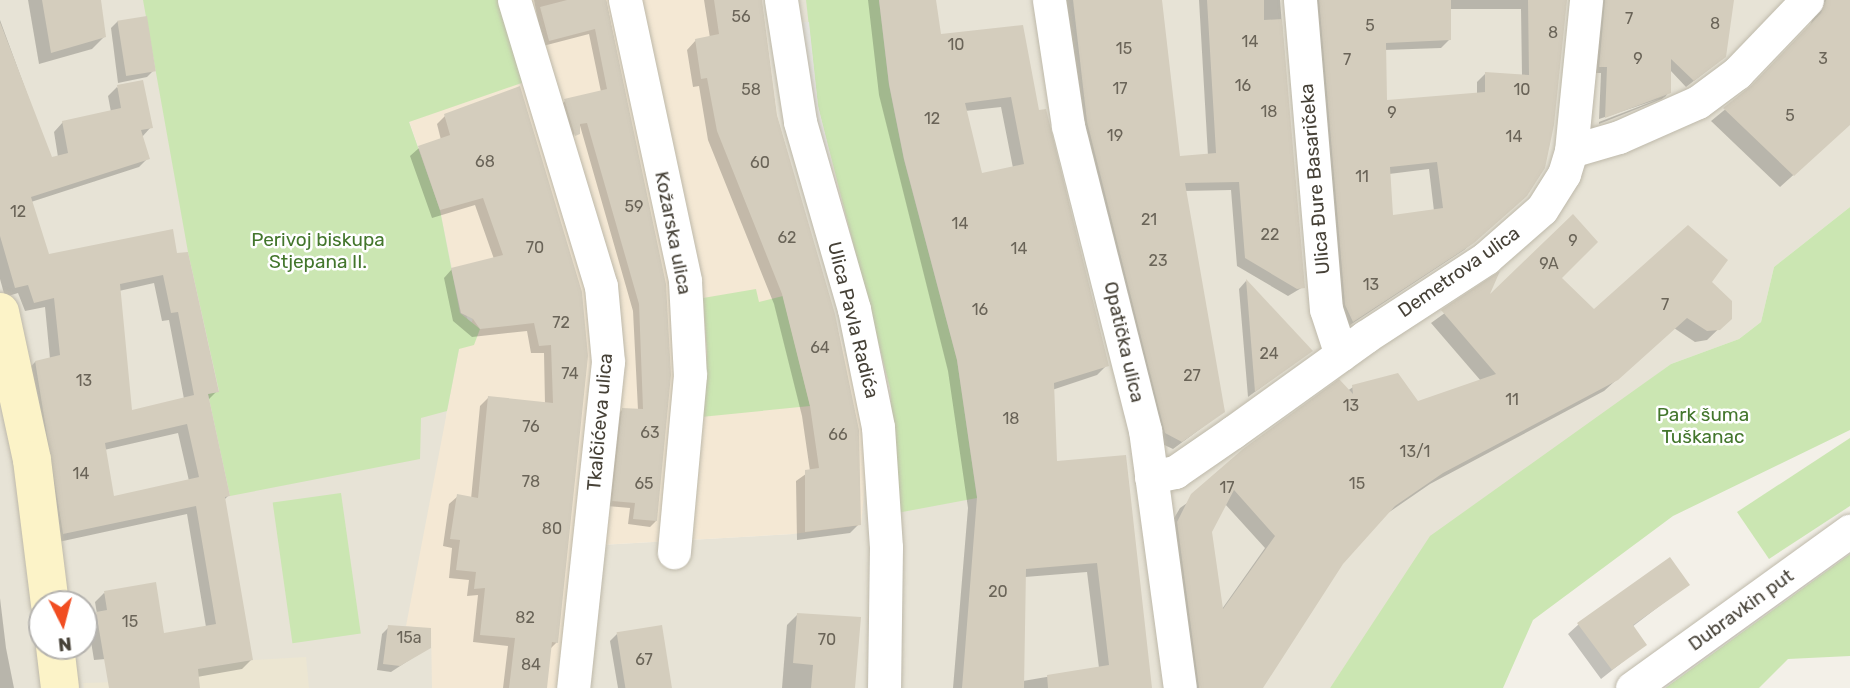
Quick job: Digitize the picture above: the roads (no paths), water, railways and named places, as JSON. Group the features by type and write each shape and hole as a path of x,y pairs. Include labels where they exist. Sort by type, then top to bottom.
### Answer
{"street":[{"name":"Tkalčićeva ulica","path":"514,0 601,286 608,362 573,688"},
{"name":"Kožarska ulica","path":"625,0 685,281 690,375 674,552"},
{"name":"Ulica Pavla Radića","path":"781,0 800,122 854,309 878,427 886,538 884,688"},
{"name":"Opatička ulica","path":"1049,0 1068,125 1119,318 1151,477 1180,688"},
{"name":"Ulica Đure Basaričeka","path":"1300,0 1326,309 1341,355"},
{"name":"Demetrova ulica","path":"1151,477 1175,472 1341,355 1486,258 1529,223 1552,196 1571,151 1586,0"},
{"path":"1571,151 1619,137 1698,102 1737,73 1807,0"},
{"path":"0,312 32,460 48,590"},
{"name":"Dubravkin put","path":"1632,688 1850,531"},
{"path":"57,660 60,688"}],"park label":[{"name":"Perivoj biskupa Stjepana II.","path":"318,251"},
{"name":"Park šuma Tuškanac","path":"1703,426"}]}
